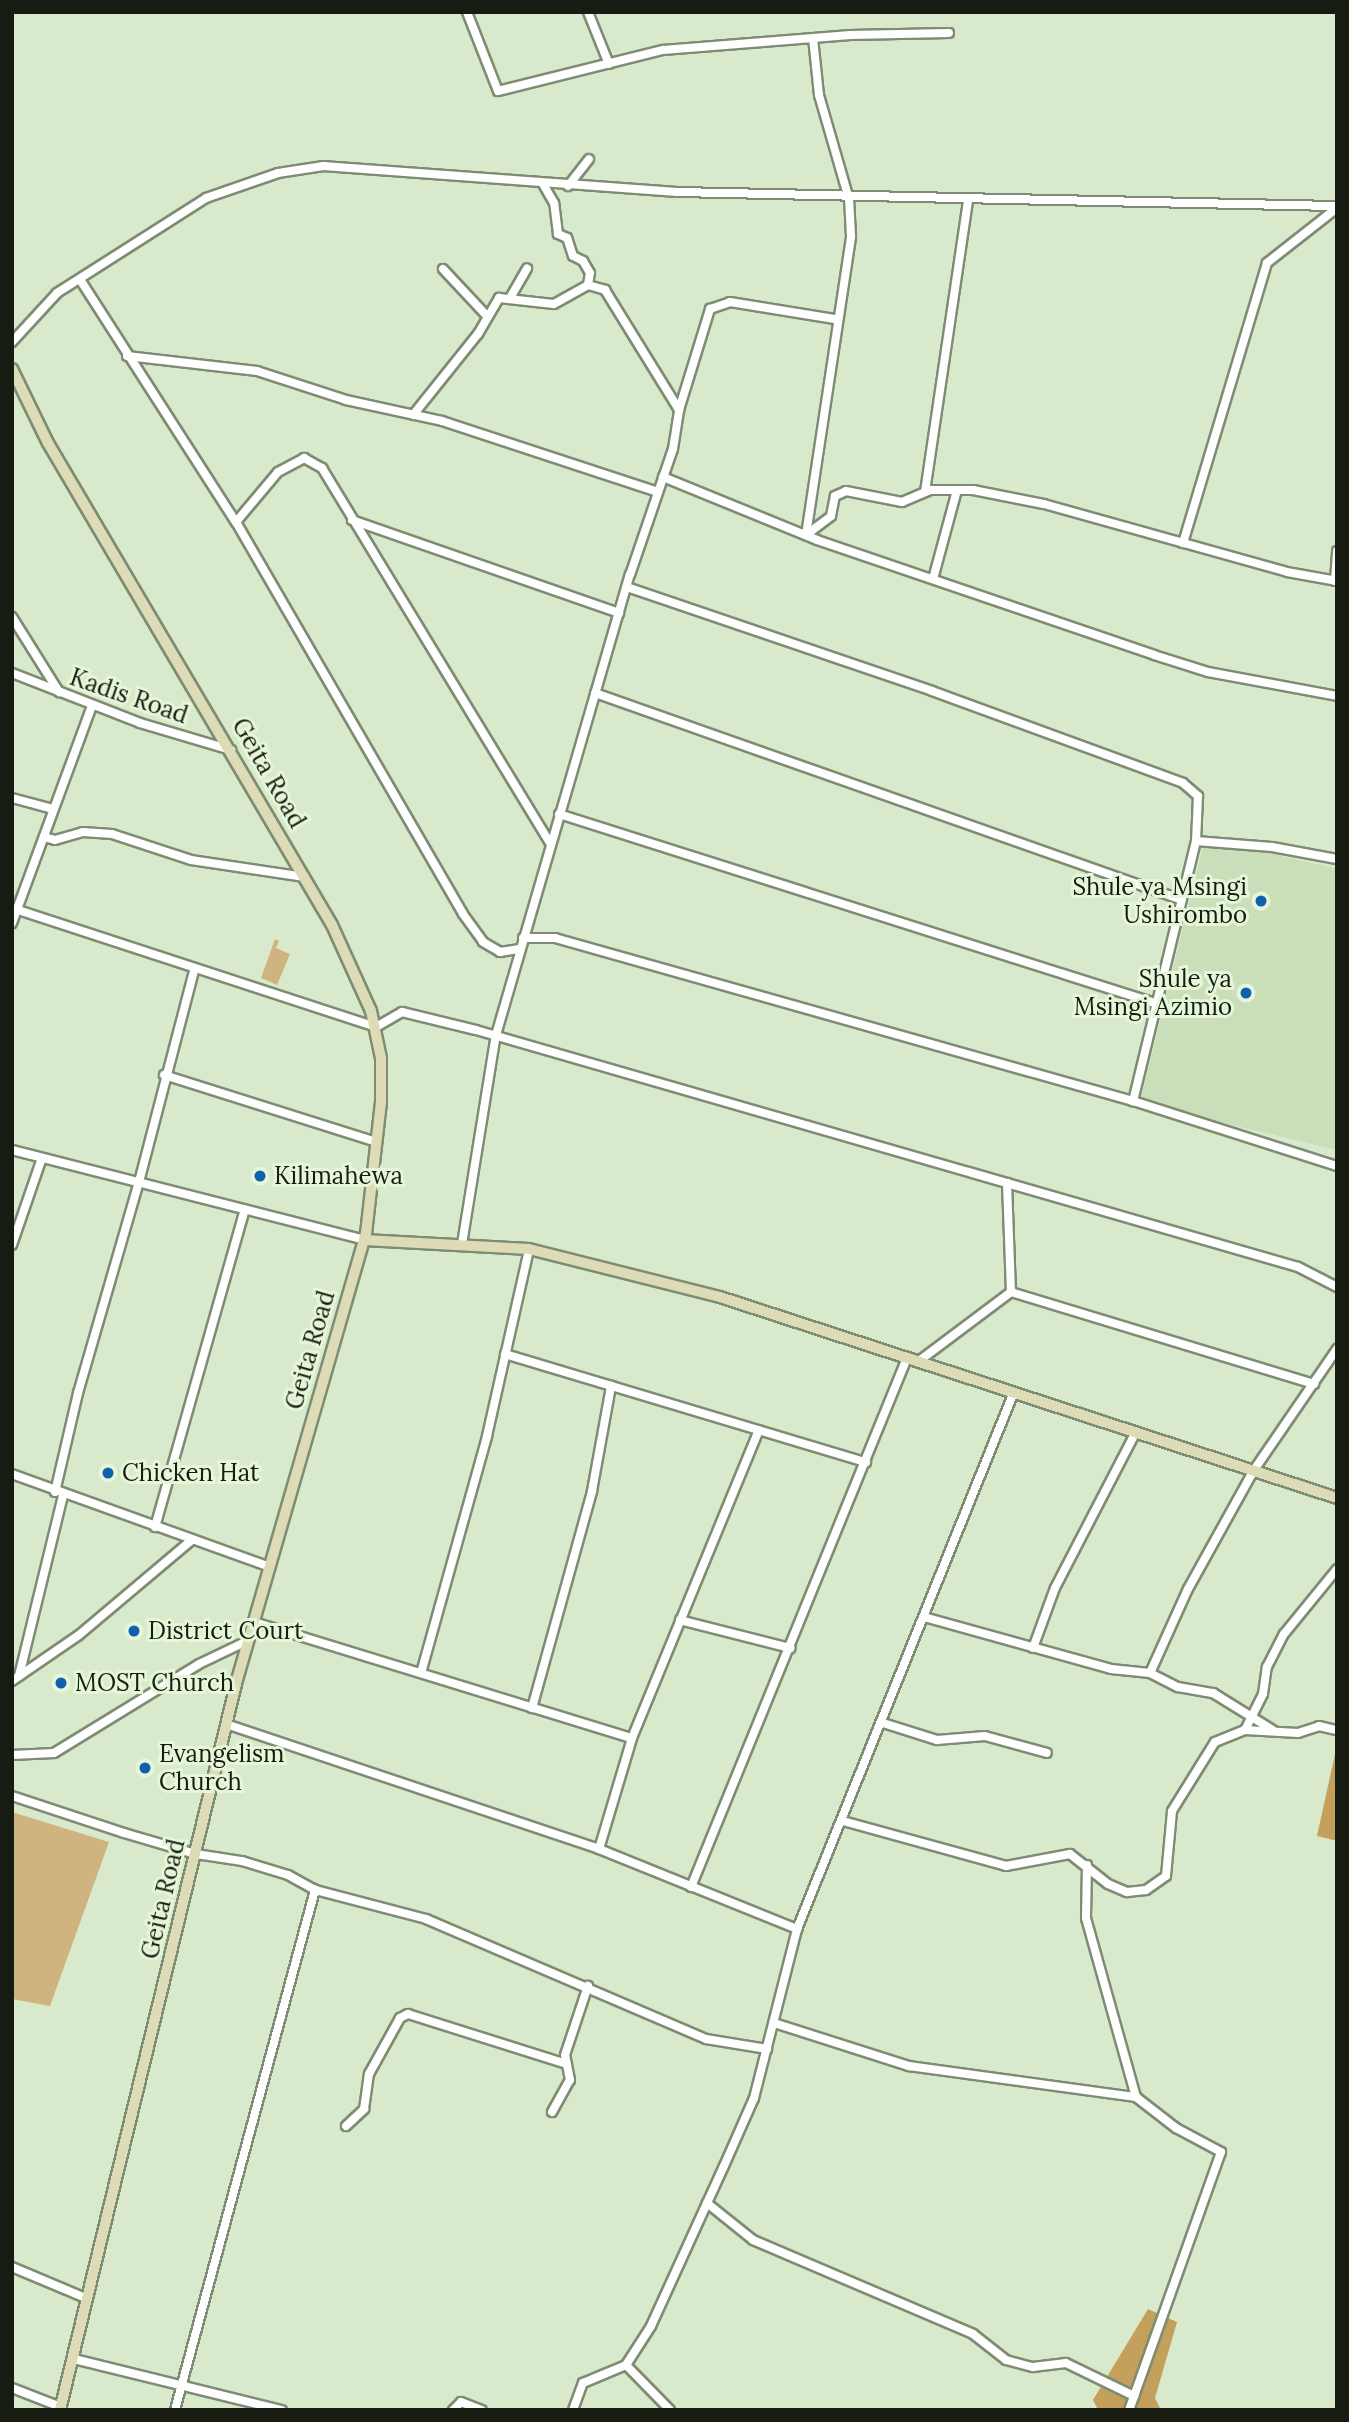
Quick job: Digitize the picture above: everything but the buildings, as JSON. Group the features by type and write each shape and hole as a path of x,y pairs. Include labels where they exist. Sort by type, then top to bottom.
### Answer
{"main road":[{"name":"Geita Road","path":"12,369 48,443 233,751 332,925 376,1027 381,1102 364,1240 226,1724 89,2299 60,2409"},
{"path":"364,1240 529,1249 720,1297 1337,1498"}],"street":[{"path":"467,12 498,91 663,50 813,38 949,33"},
{"path":"588,12 609,64"},
{"path":"806,535 835,319 851,236 849,199 819,95 813,38"},
{"path":"568,186 589,159"},
{"path":"12,342 57,293 81,281 206,198 278,173 323,166 568,186 849,199 1337,207"},
{"path":"543,184 555,203 558,234 567,238 573,256 583,261 590,273 588,285"},
{"path":"925,492 968,201"},
{"path":"1182,543 1266,262 1294,246 1337,207"},
{"path":"510,298 527,268"},
{"path":"443,269 486,315"},
{"path":"81,281 236,522 463,914 483,942 500,952 520,949"},
{"path":"413,415 478,334 486,315 499,298 554,304 588,285 605,290 679,410"},
{"path":"462,1244 496,1035 619,613 663,477 703,326 710,309 730,302 835,319"},
{"path":"127,356 257,371 346,400 413,415 658,492"},
{"path":"236,522 278,472 304,458 322,468 551,844"},
{"path":"663,477 806,535 1208,672 1337,696"},
{"path":"806,535 831,516 835,496 846,491 902,502 925,492 957,490 1044,504 1182,543 1336,581 1337,551"},
{"path":"933,579 957,490"},
{"path":"352,520 619,613"},
{"path":"627,587 932,691 1184,783 1198,796 1195,841 1133,1101"},
{"path":"12,617 59,692"},
{"name":"Kadis Road","path":"12,673 92,705 233,751"},
{"path":"596,693 1182,900"},
{"path":"12,923 92,705"},
{"path":"12,798 53,809"},
{"path":"559,814 1158,1004"},
{"path":"44,837 55,840 83,832 112,834 191,860 305,877"},
{"path":"1195,841 1272,847 1337,859"},
{"path":"15,909 194,971 376,1027 402,1012 496,1035 1298,1268 1337,1287"},
{"path":"523,938 555,938 1133,1101 1337,1166"},
{"path":"16,1679 59,1494 78,1393 139,1182 164,1075 194,971"},
{"path":"164,1075 377,1142"},
{"path":"12,1150 364,1240"},
{"path":"12,1245 42,1157"},
{"path":"1007,1184 1011,1292"},
{"path":"155,1527 245,1210"},
{"path":"421,1674 506,1354 529,1249"},
{"path":"691,1887 866,1462 913,1359 1011,1292"},
{"path":"1011,1292 1314,1384"},
{"path":"1150,1673 1188,1589 1254,1470 1337,1349"},
{"path":"506,1354 866,1462"},
{"path":"532,1708 592,1491 611,1386"},
{"path":"573,2410 583,2383 626,2365 651,2326 754,2098 797,1929 883,1723 1014,1392"},
{"path":"599,1849 632,1738 759,1430"},
{"path":"1034,1648 1055,1588 1136,1432"},
{"path":"12,1474 59,1494 270,1567"},
{"path":"16,1679 79,1635 191,1540"},
{"path":"1245,1730 1263,1694 1266,1667 1284,1634 1337,1569"},
{"path":"924,1617 1111,1669 1150,1673 1178,1687 1213,1693 1276,1732"},
{"path":"680,1620 790,1648"},
{"path":"254,1622 632,1738"},
{"path":"12,1755 54,1753 199,1664 249,1640"},
{"path":"883,1723 937,1740 985,1736 1047,1753"},
{"path":"226,1724 599,1849 797,1929"},
{"path":"843,1821 1006,1866 1070,1854 1108,1884 1127,1892 1146,1890 1166,1876 1172,1811 1186,1782 1200,1770 1215,1742 1245,1730 1298,1733 1319,1726 1337,1730"},
{"path":"12,1796 195,1854 276,1871 315,1890 426,1919 706,2039 767,2049"},
{"path":"1087,1865 1086,1918 1136,2097"},
{"path":"175,2410 315,1890"},
{"path":"552,2112 570,2080 563,2063 587,1986"},
{"path":"346,2126 365,2109 369,2074 400,2018 408,2014 563,2063"},
{"path":"774,2023 909,2066 1136,2097 1176,2128 1221,2152 1129,2410"},
{"path":"707,2203 753,2240 973,2334 1006,2360 1032,2367 1066,2363 1134,2396"},
{"path":"12,2267 89,2299"},
{"path":"74,2359 182,2382 282,2410"},
{"path":"626,2365 670,2410"},
{"path":"12,2388 60,2409"},
{"path":"453,2410 461,2402 482,2410"}],"shaded area":[{"path":"1205,838 1337,869 1337,1150 1140,1103"},
{"path":"275,939 279,941 276,948 290,954 277,985 261,978"},
{"path":"1337,1745 1337,1841 1317,1836"},
{"path":"12,1812 109,1842 50,2006 12,1999"},
{"path":"1148,2309 1177,2322 1155,2398 1161,2410 1098,2410 1093,2400"}],"place":[{"name":"Shule ya Msingi Ushirombo","path":"1261,901"},
{"name":"Shule ya Msingi Azimio","path":"1246,993"},
{"name":"Kilimahewa","path":"260,1176"},
{"name":"Chicken Hat","path":"108,1473"},
{"name":"District Court","path":"134,1631"},
{"name":"MOST Church","path":"61,1683"},
{"name":"Evangelism Church","path":"145,1768"}]}
